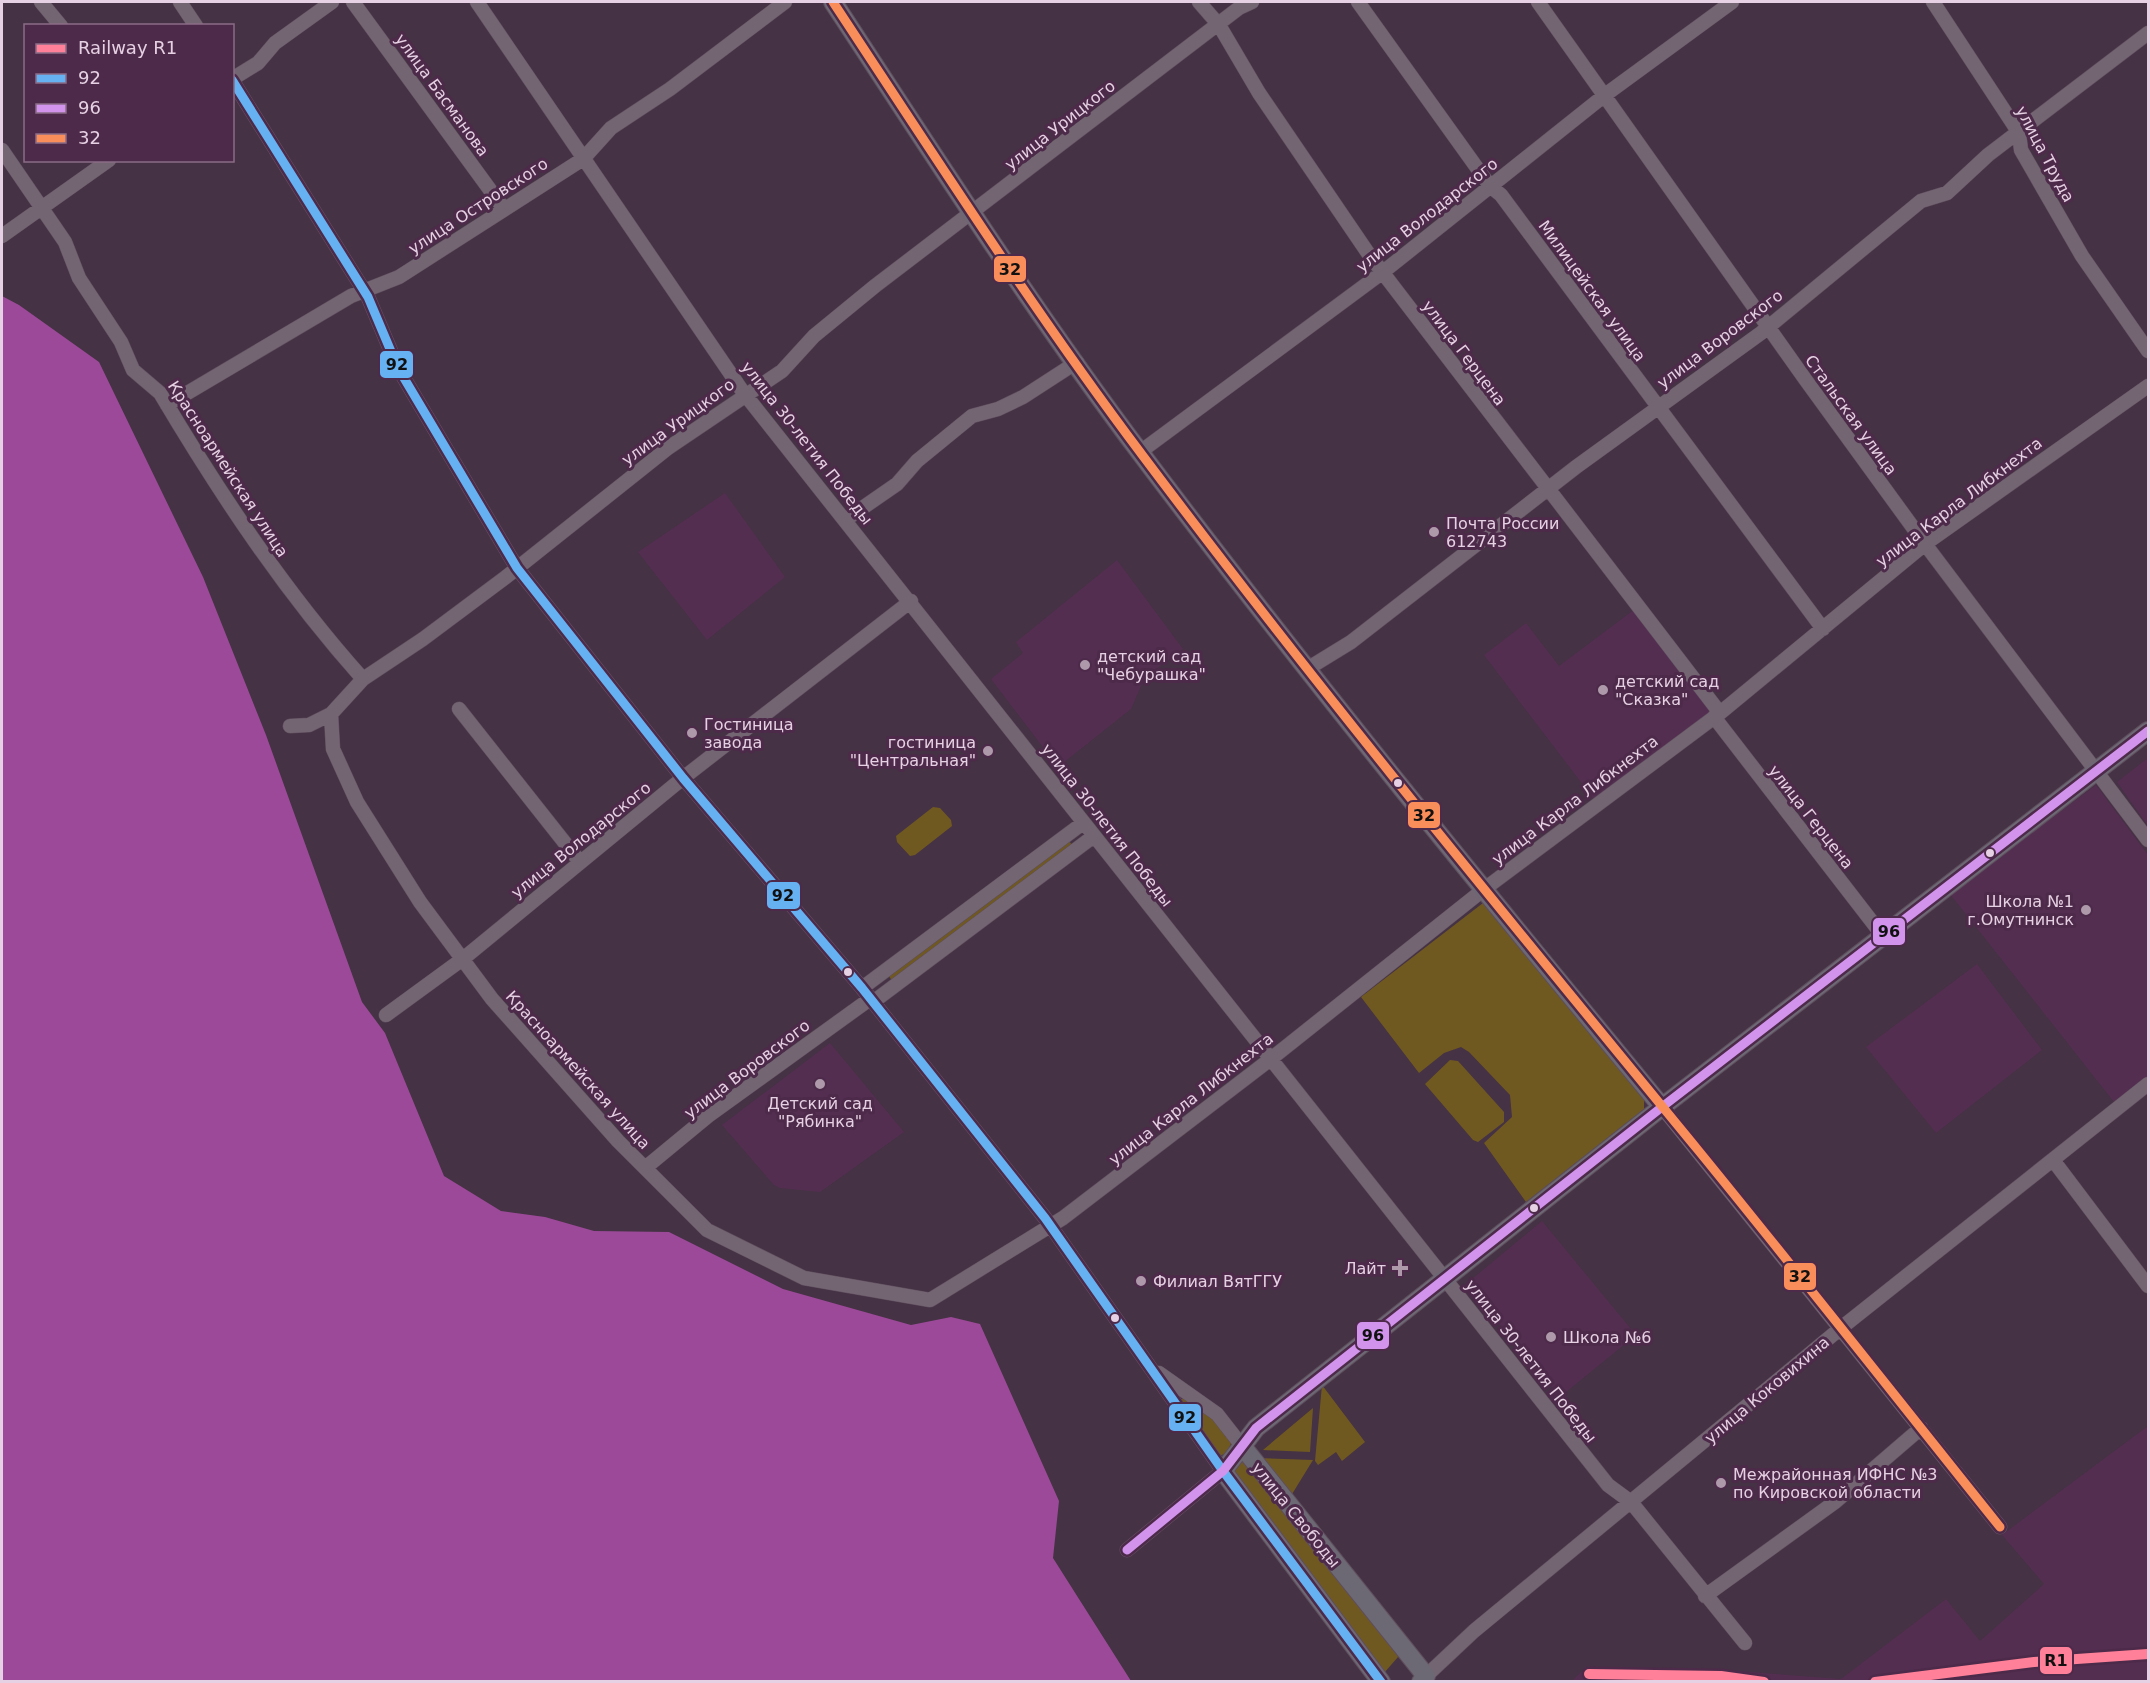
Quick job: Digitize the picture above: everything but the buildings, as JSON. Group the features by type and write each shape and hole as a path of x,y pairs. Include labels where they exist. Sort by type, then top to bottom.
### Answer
{"main road":[{"path":"833,2 973,214 1140,452 1307,669 1483,890 1662,1107"},
{"path":"1223,1471 1256,1428 1662,1107 2148,731"},
{"name":"улица Свободы","path":"1242,1446 1424,1679"},
{"name":"улица Свободы","path":"1223,1471 1381,1682"}],"street":[{"path":"41,2 60,24"},
{"path":"180,2 195,24"},
{"path":"234,78 258,63 274,44 332,2"},
{"name":"улица Басманова","path":"353,2 504,208"},
{"name":"улица 30-летия Победы","path":"477,2 744,394 911,601 1083,823 1272,1058 1608,1485 1631,1502 1745,1643"},
{"name":"улица Островского","path":"167,405 364,290 399,277 582,159 611,128 670,88 785,2"},
{"name":"улица Герцена","path":"1199,2 1219,25 1259,93 1383,272 1882,936"},
{"name":"улица Урицкого","path":"290,726 309,725 331,714 363,679 423,639 517,568 617,487 744,394 782,371 819,332 933,241 973,214 1061,143 1252,2"},
{"name":"Милицейская улица","path":"1358,2 1490,186 1501,195 1822,629"},
{"name":"Стальская улица","path":"1538,2 1767,327 1925,544 2097,769 2148,840"},
{"name":"улица Володарского","path":"1140,452 1383,272 1605,95 1732,2"},
{"name":"улица Труда","path":"1933,2 2018,131 2022,150 2082,256 2148,351"},
{"name":"улица Воровского","path":"1307,669 1351,642 1547,489 1767,327 1921,201 1947,193 2018,131 2148,33"},
{"name":"улица Свободы","path":"234,82 364,290 398,368 517,568 683,777 868,996 1051,1226 1223,1471"},
{"name":"Красноармейская улица","path":"2,150 74,258 79,278 121,342 130,366 154,385 280,578 363,679"},
{"path":"2,236 106,162"},
{"path":"845,520 897,484 917,460 972,416 998,409 1023,397 1077,362"},
{"name":"улица Карла Либкнехта","path":"930,1300 1051,1226 1272,1058 1483,890 1717,715 1925,544 2148,386"},
{"name":"улица Володарского","path":"386,1015 464,958 683,777 911,601"},
{"path":"459,709 580,862"},
{"name":"Красноармейская улица","path":"331,714 333,749 357,802 420,902 464,958 492,999 645,1168 707,1230 772,1264 812,1280 930,1300"},
{"name":"улица Воровского","path":"645,1168 717,1109 868,996 1083,823"},
{"path":"868,996 1094,836"},
{"name":"улица Коковихина","path":"1424,1679 1474,1631 1841,1328 2148,1084"},
{"path":"1662,1107 2000,1527"},
{"path":"2053,1160 2148,1286"},
{"name":"улица Свободы","path":"1152,1369 1217,1414 1242,1446"},
{"path":"1705,1596 1835,1502 1921,1428"},
{"path":"1127,1550 1223,1471"}],"shaded area":[{"path":"2,296 19,305 99,362 203,577 266,735 362,1002 385,1033 444,1176 501,1211 545,1217 594,1231 669,1232 783,1289 911,1325 951,1317 980,1324 1059,1501 1053,1558 1131,1681 2,1681"},
{"path":"725,493 785,577 707,640 638,552"},
{"name":"детский сад \"Чебурашка\"","path":"1117,560 1183,649 1145,677 1131,709 1058,767 991,679 1023,653 1016,642"},
{"name":"детский сад \"Сказка\"","path":"1635,609 1713,713 1596,802 1484,655 1526,623 1559,666"},
{"path":"2148,758 2148,826 2117,782"},
{"path":"2096,785 2148,855 2148,1076 2114,1102 1950,894"},
{"path":"933,807 940,808 951,820 952,826 915,855 910,856 897,842 896,836"},
{"path":"1068,840 1074,847 893,982 888,975"},
{"path":"1483,903 1487,904 1644,1097 1644,1109 1526,1202 1484,1143 1512,1117 1510,1095 1469,1052 1461,1047 1444,1053 1419,1073 1361,997"},
{"path":"1977,964 2042,1050 1936,1133 1866,1047"},
{"name":"Детский сад \"Рябинка\"","path":"830,1043 904,1132 820,1192 780,1188 774,1185 722,1125"},
{"path":"1450,1060 1458,1061 1504,1112 1504,1122 1478,1142 1473,1140 1425,1084"},
{"path":"1542,1221 1636,1335 1560,1397 1466,1284"},
{"path":"1322,1385 1365,1442 1342,1461 1336,1452 1318,1465 1315,1461"},
{"path":"1179,1399 1184,1399 1215,1421 1232,1442 1226,1453 1218,1457"},
{"path":"1313,1408 1310,1452 1263,1450"},
{"path":"2148,1426 2148,1681 1572,1681 1586,1667 1737,1671 1841,1679 1946,1599 1980,1641 2044,1584 2002,1535"},
{"path":"1256,1458 1313,1460 1289,1499"},
{"path":"1242,1460 1397,1652 1398,1657 1384,1673 1230,1470"}],"rail line":[{"name":"R1","path":"1875,1682 2034,1662 2148,1654"},
{"name":"R1","path":"1589,1674 1721,1676 1764,1682"}],"transit line":[{"name":"32","path":"833,2 1062,345 1210,544 1417,806 1736,1197 2000,1527"},
{"name":"92","path":"234,83 368,297 398,368 517,568 683,778 862,988 1045,1218 1223,1471 1381,1682"},
{"name":"96","path":"1127,1550 1223,1471 1256,1428 1662,1107 2148,731"}],"place":[{"name":"Почта России 612743","path":"1434,532"},
{"name":"детский сад \"Чебурашка\"","path":"1085,665"},
{"name":"детский сад \"Сказка\"","path":"1603,690"},
{"name":"Гостиница завода","path":"692,733"},
{"name":"гостиница \"Центральная\"","path":"988,751"},
{"name":"Школа №1 г.Омутнинск","path":"2086,910"},
{"name":"Детский сад \"Рябинка\"","path":"820,1084"},
{"name":"Лайт","path":"1400,1268"},
{"name":"Филиал ВятГГУ","path":"1141,1281"},
{"name":"Школа №6","path":"1551,1337"},
{"name":"Межрайонная ИФНС №3 по Кировской области","path":"1721,1483"}]}
